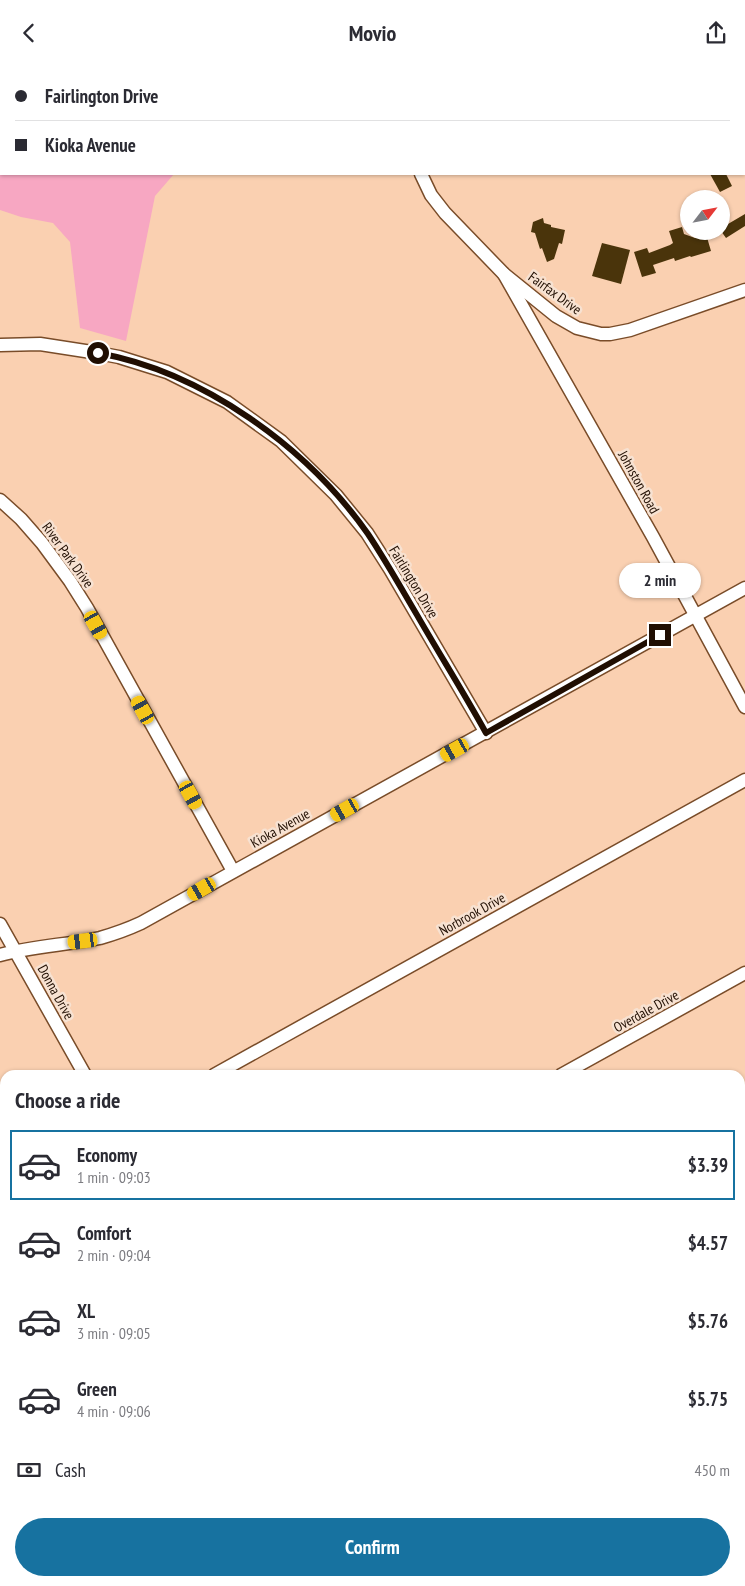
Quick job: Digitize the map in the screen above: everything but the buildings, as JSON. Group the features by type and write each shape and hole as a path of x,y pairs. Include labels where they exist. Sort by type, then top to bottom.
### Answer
{"street":[{"name":"Fairfax Drive","path":"421,175 431,195 445,213 504,273 562,321 577,328 601,334 630,331 745,290"},
{"name":"Johnston Road","path":"504,273 745,707"},
{"name":"Fairlington Drive","path":"0,345 40,344 98,353 119,357 167,372 227,402 281,441 336,495 367,533 486,733"},
{"name":"River Park Drive","path":"0,500 32,531 70,581 233,871"},
{"name":"Kioka Avenue","path":"0,955 98,938 128,929 149,919 745,588"},
{"name":"Norbrook Drive","path":"223,1070 745,780"},
{"name":"Donna Drive","path":"0,923 82,1070"},
{"name":"Overdale Drive","path":"571,1070 745,973"}],"shaded area":[{"path":"0,175 173,175 155,196 126,341 80,328 70,242 53,223 21,217 0,210"}],"route":[{"path":"98,353 119,357 167,372 227,402 281,441 313,471 336,495 367,533 486,733 660,635"}]}
